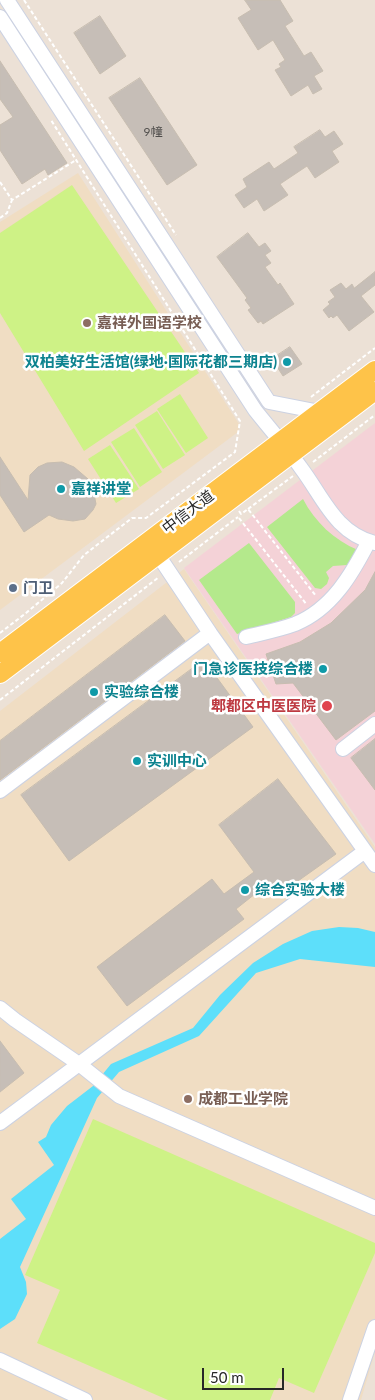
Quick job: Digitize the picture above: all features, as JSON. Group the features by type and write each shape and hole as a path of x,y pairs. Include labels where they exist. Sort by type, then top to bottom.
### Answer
{"main road":[{"name":"中信大道","path":"0,674 158,556 236,507 286,448 314,405 375,370"},
{"name":"中信大道","path":"0,653 286,448 375,391"}],"street":[{"path":"7,0 269,402 314,405"},
{"path":"0,17 255,410 302,469 335,518 350,532 372,542 339,591 319,609 296,624 246,637"},
{"path":"158,556 210,633 375,865"},
{"path":"0,791 210,633"},
{"path":"343,749 375,724"},
{"path":"0,1123 365,851"},
{"path":"0,1008 79,1064 119,1096 375,1208"},
{"path":"350,1400 375,1327"},
{"path":"0,1360 85,1400"}],"path":[{"path":"24,0 179,239"},
{"path":"0,633 26,614 62,583 84,555 132,518 146,518 235,452 240,421 51,120"},
{"path":"0,218 7,214 12,200 76,160"},
{"path":"0,182 12,200"},
{"path":"314,405 375,348"},
{"path":"236,507 248,509 319,609 238,517 236,507"},
{"path":"0,700 238,517"}],"shaded area":[{"name":"嘉祥外国语学校","path":"78,173 239,424 238,432 0,610 0,222"},
{"name":"郫都区中医医院","path":"375,423 375,844 184,568"},
{"name":"成都工业学院","path":"184,569 375,847 375,1352 361,1400 0,1400 0,711"}],"green space":[{"path":"72,185 199,373 84,451 0,313 0,233"},
{"path":"180,394 208,438 186,453 157,409"},
{"path":"157,411 185,455 163,469 135,425"},
{"path":"134,428 162,472 140,487 111,442"},
{"path":"110,445 139,489 116,503 88,459"},
{"path":"303,499 319,523 333,536 358,550 347,565 333,566 326,572 329,578 327,584 321,589 315,588 267,527"},
{"path":"249,543 295,602 295,613 291,617 237,634 199,580"},
{"path":"93,1119 375,1243 375,1253 314,1393 279,1378 270,1400 168,1400 37,1343 60,1290 25,1275"}],"water":[{"path":"339,927 358,928 375,932 375,967 300,959 256,973 199,1036 119,1072 97,1098 20,1267 26,1282 27,1294 15,1319 0,1329 0,1239 26,1219 11,1199 54,1165 38,1142 46,1137 51,1125 67,1106 93,1086 111,1064 193,1028 220,995 253,963 283,944 312,931"}],"building":[{"path":"245,0 280,0 293,21 285,26 304,56 311,52 323,71 314,76 322,89 313,94 308,85 291,96 275,70 281,67 279,64 285,60 273,40 258,50 238,18 251,10"},
{"path":"100,16 126,56 100,74 74,33"},
{"path":"0,61 67,163 48,175 45,169 22,184 0,150 0,125 13,117 0,99"},
{"path":"140,78 197,165 167,185 109,98"},
{"path":"320,130 325,137 334,131 343,144 332,151 339,162 315,178 307,166 280,184 288,195 264,211 257,199 244,208 235,195 247,187 243,179 269,162 274,169 298,153 294,147"},
{"path":"248,233 259,247 265,243 271,251 265,255 271,263 265,267 278,285 280,283 294,304 263,324 261,321 258,323 248,310 251,308 245,300 247,298 217,257"},
{"path":"375,272 375,285 361,296 374,312 349,331 337,315 329,318 323,310 330,304 328,302 335,297 330,290 341,283 346,289 352,284 354,288"},
{"name":"双柏美好生活馆(绿地·国际花都三期店)","path":"290,347 302,364 283,376 272,359"},
{"name":"嘉祥讲堂","path":"0,457 28,500 30,475 38,467 47,463 62,462 74,467 88,479 96,504 93,510 85,519 73,521 58,519 49,515 24,532 0,495"},
{"name":"门急诊医技综合楼","path":"375,572 375,711 336,740 293,683 276,684 266,654 300,642 331,623 365,590"},
{"name":"实验综合楼","path":"165,615 185,641 0,780 0,741"},
{"name":"实训中心","path":"204,660 253,727 69,861 21,795"},
{"path":"375,739 375,790 351,758"},
{"name":"综合实验大楼","path":"278,779 336,854 274,898 265,886 236,909 244,919 127,1006 97,967 212,879 224,894 254,872 219,825"},
{"path":"0,1041 24,1073 0,1092"}],"place":[{"name":"嘉祥外国语学校","path":"87,323"},
{"name":"双柏美好生活馆(绿地·国际花都三期店)","path":"287,362"},
{"name":"嘉祥讲堂","path":"61,489"},
{"name":"门卫","path":"13,588"},
{"name":"门急诊医技综合楼","path":"323,669"},
{"name":"实验综合楼","path":"94,692"},
{"name":"郫都区中医医院","path":"327,706"},
{"name":"实训中心","path":"137,761"},
{"name":"综合实验大楼","path":"245,890"},
{"name":"成都工业学院","path":"188,1099"}]}
